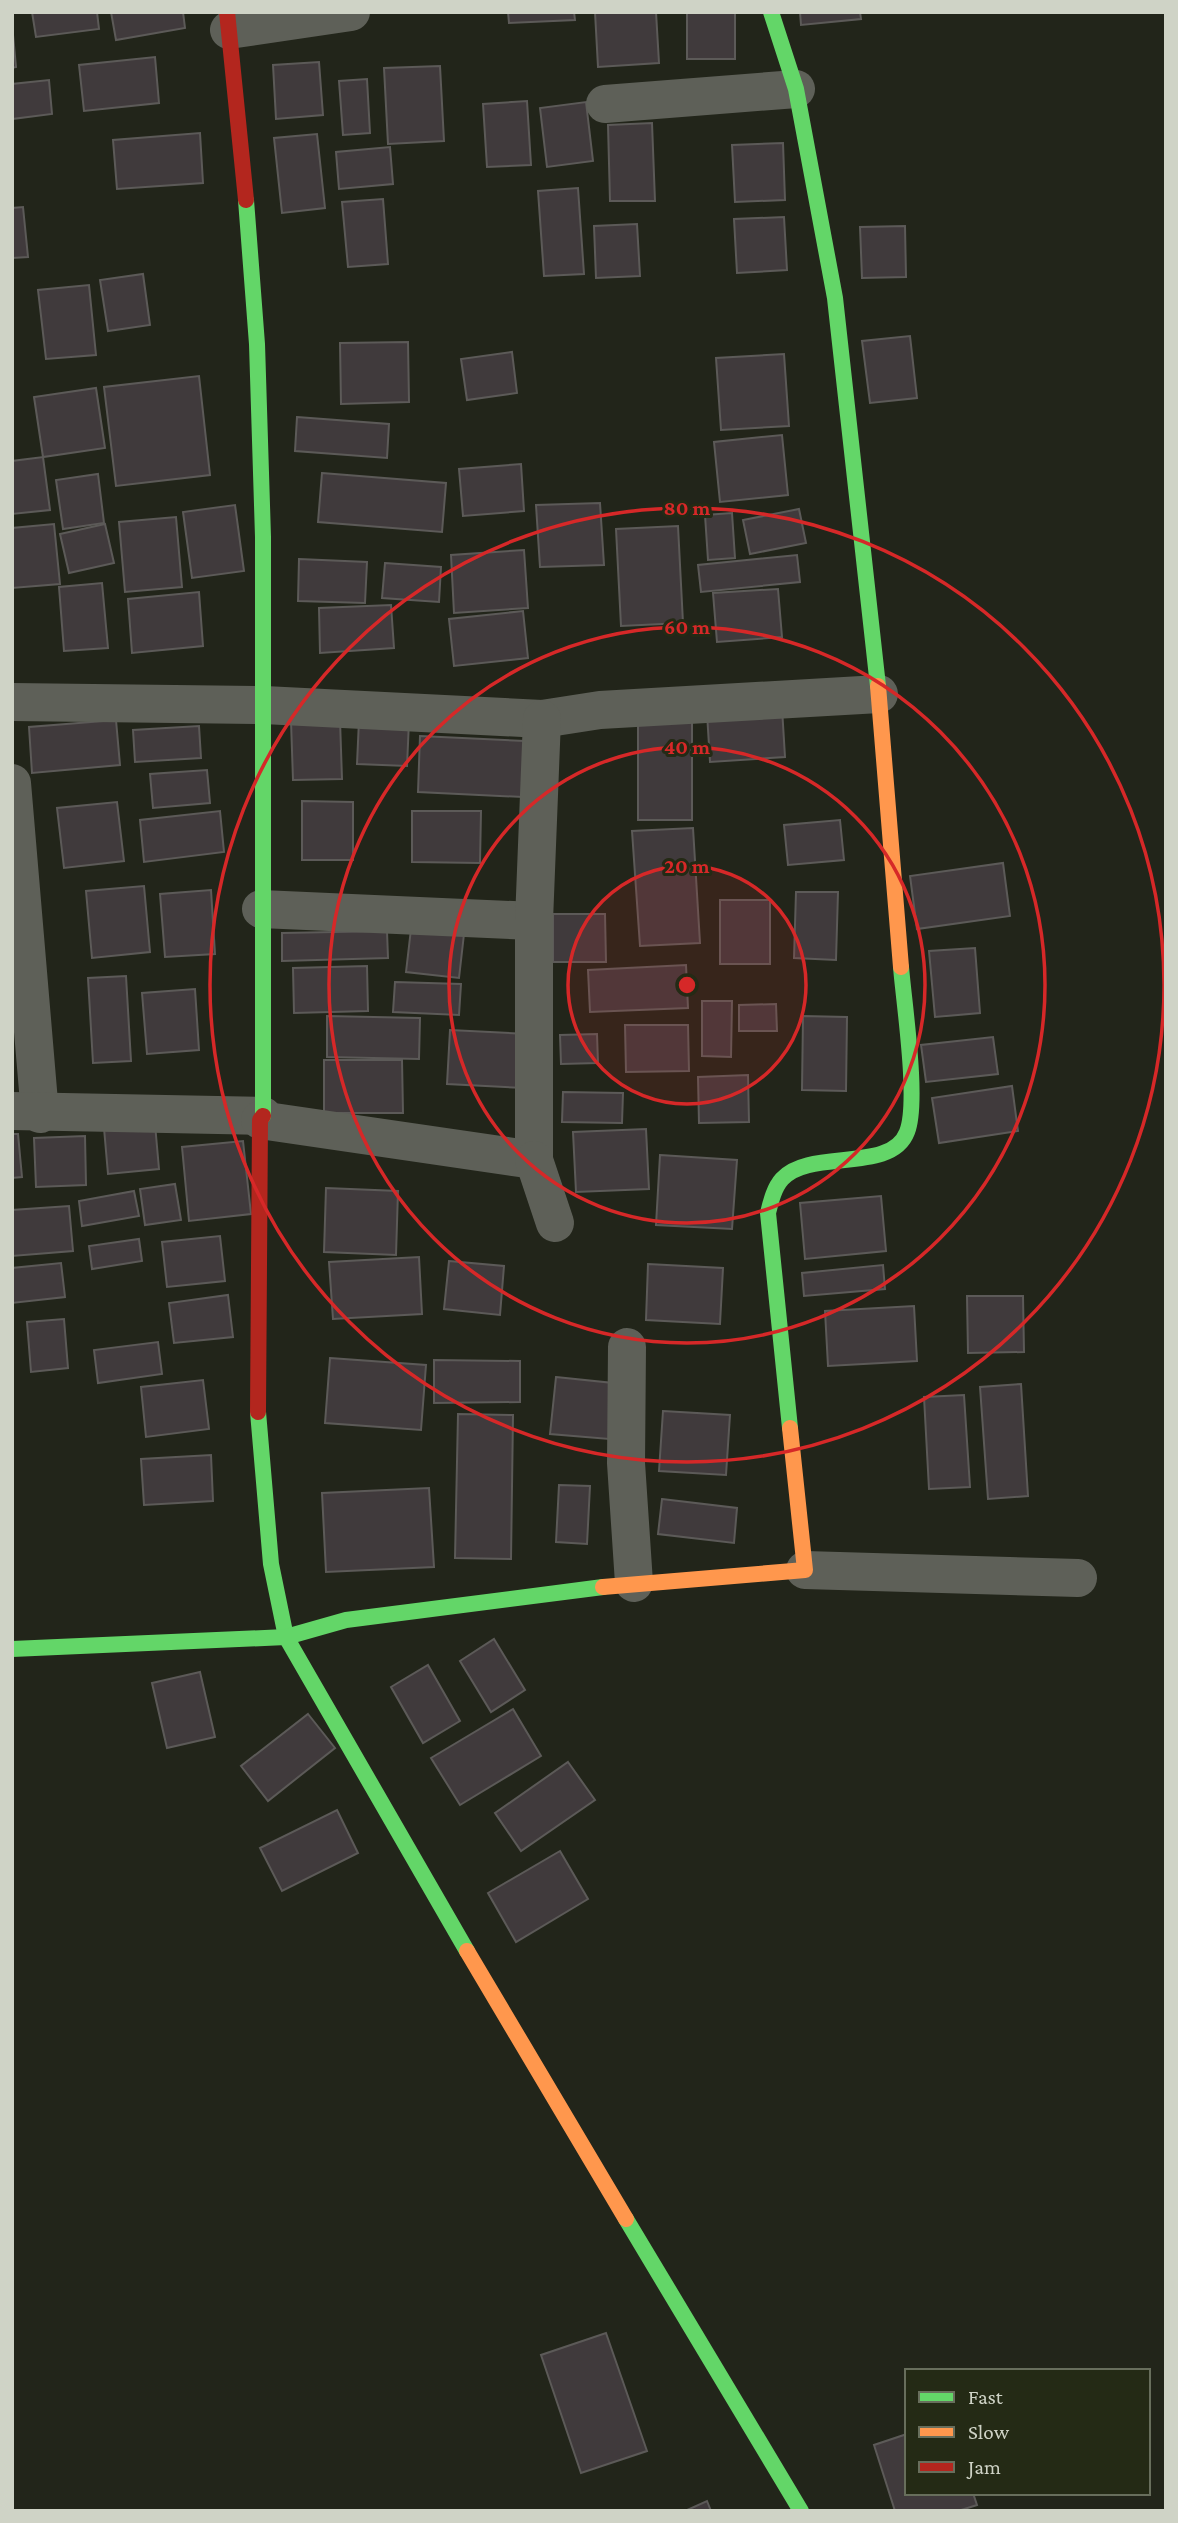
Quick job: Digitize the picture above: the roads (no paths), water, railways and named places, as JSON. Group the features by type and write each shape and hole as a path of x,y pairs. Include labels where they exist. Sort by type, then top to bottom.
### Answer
{"street":[{"path":"351,12 228,21 257,342 264,705 262,1118 256,1393 271,1564 286,1637 519,2041 801,2511"},
{"path":"771,12 796,89 835,298 879,694 912,1107 910,1128 904,1142 892,1151 794,1169 781,1177 768,1213 805,1570"},
{"path":"605,104 796,89"},
{"path":"12,702 264,705 542,719 600,710 879,694"},
{"path":"542,719 534,921 534,1160 555,1223"},
{"path":"12,783 26,1113 262,1118 534,1160"},
{"path":"261,909 534,921"},
{"path":"627,1347 626,1463 634,1583"},
{"path":"12,1649 286,1637 346,1620 634,1583 805,1570 1078,1578"}]}
